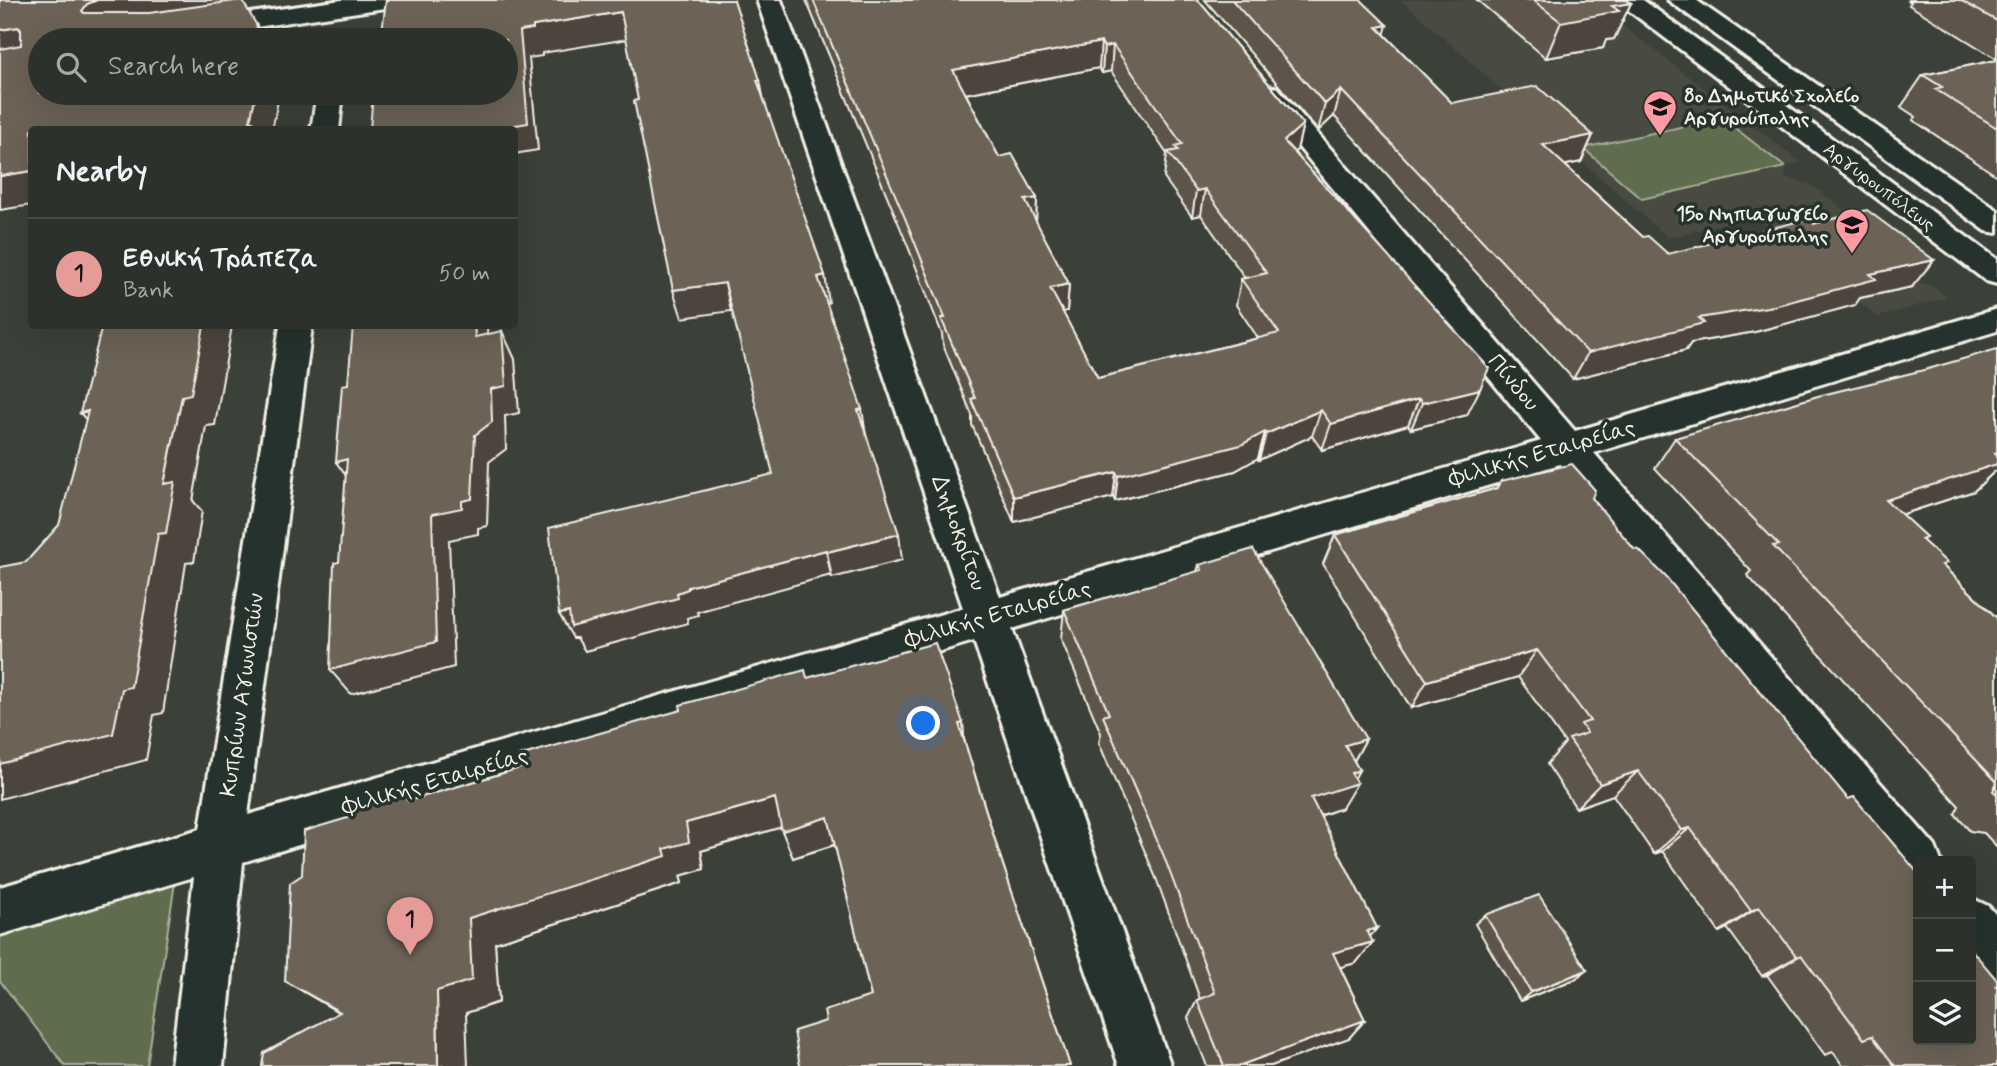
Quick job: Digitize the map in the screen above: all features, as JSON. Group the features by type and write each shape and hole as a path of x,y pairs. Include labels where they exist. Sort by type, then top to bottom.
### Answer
{"street":[{"name":"Δημοκρίτου","path":"769,0 1145,1066"},
{"name":"Αργυρουπόλεως","path":"1627,0 1997,274"},
{"name":"Αργυρουπόλεως","path":"1680,0 1997,223"},
{"path":"225,28 400,6"},
{"path":"277,28 341,15"},
{"name":"Πίνδου","path":"1252,75 1913,856"},
{"path":"326,126 328,105"},
{"name":"Φιλικής Εταιρείας","path":"0,911 1997,320"},
{"name":"Κυπρίων Αγωνιστών","path":"197,1066 221,845 296,329"},
{"path":"1976,929 1997,954"}],"shaded area":[{"name":"8ο Δημοτικό Σχολείο Αργυρούπολης","path":"1401,0 1589,0 1801,163 1787,166 1785,178 1810,184 1919,267 1913,282 1932,286 1947,297 1878,317 1754,216 1668,238"}],"green space":[{"path":"1722,118 1785,167 1642,199 1583,148"},
{"path":"177,869 147,1066 65,1066 0,981 0,921"}],"building":[{"path":"0,0 97,0 87,4 82,11 149,13 242,0 257,28 28,28 28,105 253,105 250,121 253,121 252,126 28,126 28,172 0,176 0,49 21,45 21,29 18,27 0,30"},
{"path":"386,0 734,0 760,80 757,80 825,275 818,277 862,409 858,410 899,534 827,552 826,550 688,587 677,593 678,598 571,627 569,612 559,614 549,528 773,474 725,283 673,290 634,101 638,100 621,12 533,26 533,29 520,31 528,123 510,126 370,126 372,105 518,105 518,28 382,28"},
{"path":"813,0 1198,0 1303,124 1284,141 1489,368 1480,389 1422,403 1419,399 1331,424 1321,410 1266,434 1265,432 1241,445 1118,476 1116,472 1014,497 971,399 975,398 941,318 945,318","holes":["1101,42 1104,47 1113,45 1182,144 1175,146 1178,150 1168,152 1196,191 1205,189 1267,273 1241,279 1279,333 1098,378 1050,288 1069,284 1025,200 1037,198 1012,154 999,157 953,70"]},
{"path":"1232,0 1361,0 1387,25 1377,27 1452,103 1537,86 1593,135 1543,145 1643,237 1648,236 1668,254 1808,219 1814,224 1867,210 1934,260 1870,274 1876,279 1774,306 1699,318 1704,323 1588,353 1341,90 1325,104"},
{"path":"1533,0 1627,0 1631,3 1612,6 1619,11 1561,22"},
{"path":"1960,0 1997,0 1997,21"},
{"path":"1997,60 1997,128 1935,89 1942,87 1923,75"},
{"path":"101,329 203,329 191,394 182,396 164,484 175,482 166,533 158,534 131,687 122,689 113,734 0,764 0,567 26,562 59,525 88,411 80,413"},
{"path":"353,329 474,329 475,337 502,331 506,386 491,389 492,422 475,435 472,499 462,501 462,508 432,514 436,642 330,670 334,563 339,562 347,459 336,462 342,385 348,384"},
{"path":"1997,349 1997,464 1886,500 1926,537 1921,539 1947,563 1942,565 1997,618 1997,782 1773,546 1779,545 1675,438 1818,396"},
{"path":"1572,464 1595,490 1592,498 1634,549 1639,550 1666,577 1848,799 1854,797 1913,867 1913,1045 1976,1045 1976,955 1997,980 1997,1066 1895,1066 1872,1036 1864,1039 1801,955 1797,957 1759,907 1751,911 1690,828 1682,830 1638,771 1600,784 1569,739 1587,733 1581,724 1590,721 1537,650 1427,681 1335,535 1498,488 1501,481"},
{"path":"1253,549 1366,739 1345,745 1359,770 1351,773 1357,783 1311,798 1377,928 1367,931 1373,942 1333,953 1365,1020 1238,1066 1224,1066 1197,1000 1215,993 1163,854 1103,716 1109,714 1064,610 1202,570 1199,565"},
{"path":"935,643 963,723 959,724 999,853 1070,1066 800,1066 794,1031 826,1021 824,1011 871,996 828,817 782,831 775,798 686,823 689,842 664,849 666,856 469,918 472,980 437,991 438,1066 262,1066 264,1053 340,1012 285,981 290,883 302,875 304,831 351,817 356,806 401,793 408,801 520,768 519,756 681,710 680,705 805,670 807,678"},
{"path":"1539,895 1587,970 1531,992 1485,915"}],"place":[{"name":"8ο Δημοτικό Σχολείο Αργυρούπολης","path":"1660,137"},
{"name":"15ο Νηπιαγωγείο Αργυρούπολης","path":"1852,255"},
{"name":"Εθνική Τράπεζα","path":"410,955"}]}
